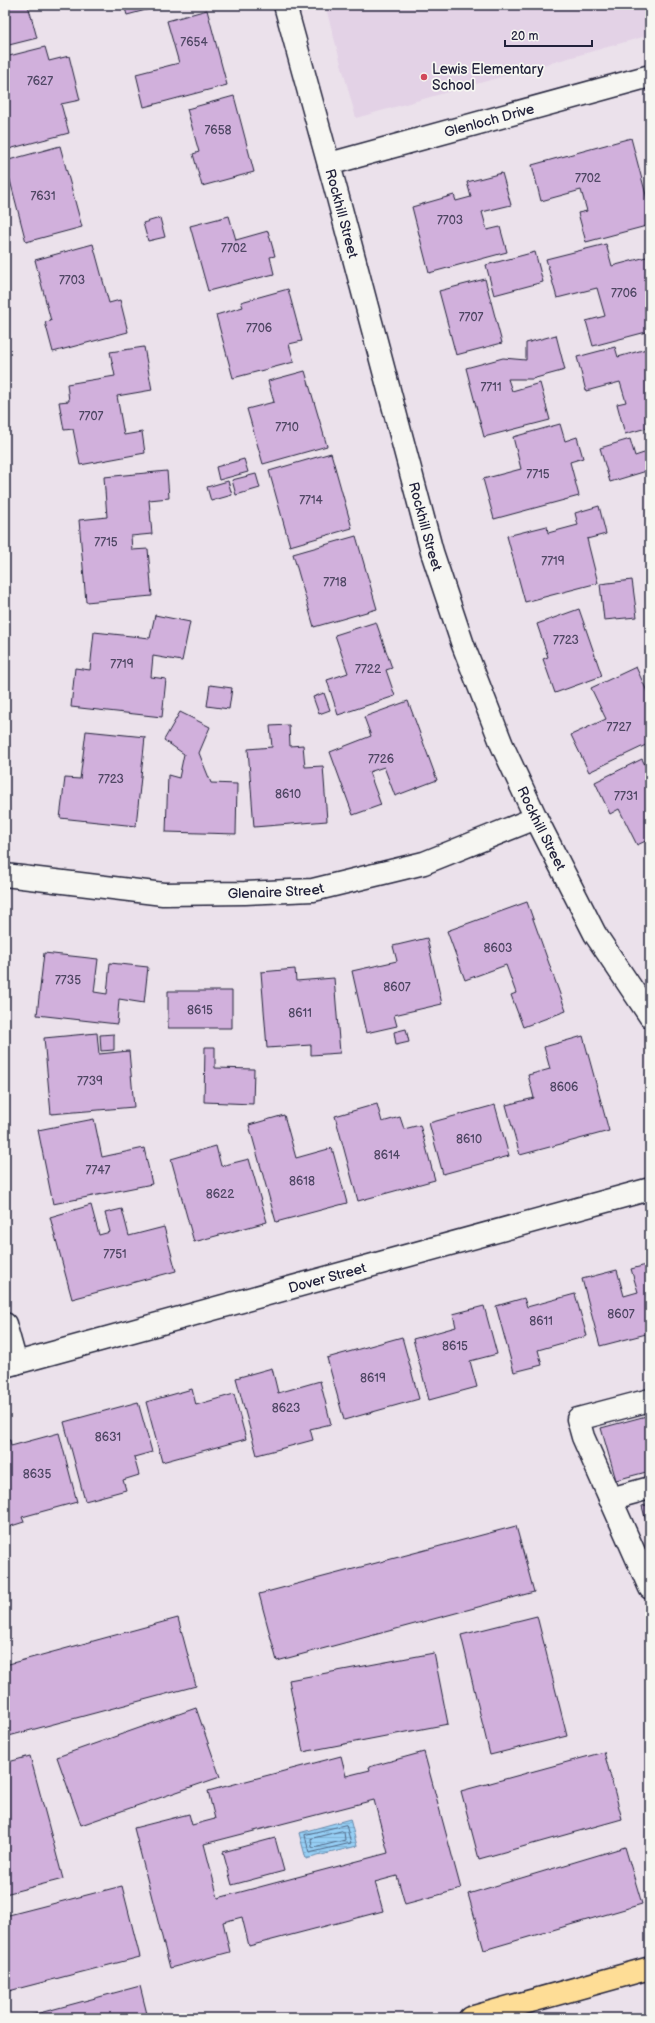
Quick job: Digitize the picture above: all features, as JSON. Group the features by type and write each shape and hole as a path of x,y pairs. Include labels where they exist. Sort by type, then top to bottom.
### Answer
{"main road":[{"path":"470,2018 650,1968"}],"street":[{"name":"Rockhill Street","path":"284,5 329,164 432,552 463,645 499,737 536,818 595,934 650,1016"},
{"name":"Glenloch Drive","path":"329,164 650,76"},
{"name":"Glenaire Street","path":"5,875 163,894 253,893 313,890 424,863 536,818"},
{"name":"Dover Street","path":"10,1365 650,1189"},
{"path":"5,1324 10,1365"},
{"path":"650,1400 578,1419 583,1437 650,1587"},
{"path":"610,1499 650,1488"}],"shaded area":[{"name":"Lewis Elementary School","path":"325,5 650,5 650,35 356,118"}],"water":[{"path":"350,1819 357,1846 306,1859 299,1833"}],"building":[{"path":"5,5 28,5 37,38 5,46"},
{"path":"124,5 165,5 127,15"},
{"path":"207,10 227,85 144,107 136,74 179,63 167,21"},
{"path":"45,47 49,61 69,56 80,100 61,104 69,133 5,150 5,109 7,108 5,100 5,57"},
{"path":"234,96 254,172 202,186 193,154 199,152 187,109"},
{"path":"631,138 650,210 650,225 586,242 578,213 587,211 581,190 541,201 532,165"},
{"path":"60,146 82,227 26,242 5,161"},
{"path":"502,173 511,205 482,212 487,230 500,227 507,252 429,273 412,207 454,195 456,201 471,197 467,182"},
{"path":"229,216 236,240 268,231 275,256 270,257 274,274 208,291 190,226"},
{"path":"160,218 165,237 148,241 143,223"},
{"path":"93,244 109,303 120,300 128,332 53,352 45,322 51,321 35,260"},
{"path":"606,244 612,266 650,256 650,331 593,346 586,321 605,316 597,288 557,298 546,259"},
{"path":"535,252 543,282 494,295 486,265"},
{"path":"485,279 502,343 456,355 439,291"},
{"path":"288,289 302,341 289,344 294,362 233,378 216,315 243,307 241,302"},
{"path":"556,335 565,370 532,379 508,379 512,391 540,383 550,420 484,437 466,368 503,358 526,360 526,343"},
{"path":"144,347 152,390 117,396 124,435 142,432 145,453 80,465 73,429 64,430 59,402 69,401 67,384 115,376 110,352"},
{"path":"615,347 618,357 650,348 650,427 625,434 617,404 626,402 620,382 586,391 577,357"},
{"path":"305,371 327,446 263,464 247,409 274,402 268,381"},
{"path":"560,424 565,441 577,437 583,458 570,462 579,496 494,519 483,479 521,469 513,437"},
{"path":"630,439 635,456 650,451 650,470 610,482 600,448"},
{"path":"331,453 352,528 290,546 269,471"},
{"path":"244,459 248,472 219,480 216,467"},
{"path":"167,471 169,498 149,500 152,534 131,536 132,550 148,549 152,596 86,602 79,520 107,517 104,477"},
{"path":"256,474 260,488 236,495 232,480"},
{"path":"228,481 232,495 211,501 207,487"},
{"path":"599,506 606,534 587,539 598,583 525,602 507,536 547,526 548,533 578,525 575,513"},
{"path":"356,536 377,609 314,627 293,554"},
{"path":"632,580 637,617 604,620 600,584"},
{"path":"579,609 602,676 555,693 543,659 548,657 537,624"},
{"path":"155,615 190,622 182,661 153,656 151,677 166,679 162,717 71,707 75,668 90,670 94,632 150,638"},
{"path":"376,622 392,668 386,670 395,696 338,715 327,680 348,673 335,635"},
{"path":"636,667 650,698 650,743 589,772 571,735 606,719 591,688"},
{"path":"210,685 232,688 229,709 207,706"},
{"path":"324,693 330,710 319,714 313,697"},
{"path":"408,701 437,780 395,796 384,767 369,772 381,805 353,815 330,752 371,736 364,717"},
{"path":"180,712 210,727 199,753 211,783 237,784 236,834 166,832 168,775 179,778 184,754 164,740"},
{"path":"289,725 290,746 303,745 305,767 323,766 327,821 254,827 248,749 272,747 270,726"},
{"path":"86,731 145,737 136,826 60,818 65,778 80,779"},
{"path":"642,759 650,775 650,839 637,845 619,809 610,814 595,782"},
{"path":"527,902 566,1011 523,1027 511,995 516,993 506,965 465,980 447,931"},
{"path":"427,938 442,1004 394,1015 397,1026 366,1033 352,971 397,961 393,946"},
{"path":"44,953 98,959 94,992 107,994 110,963 148,967 144,1003 119,999 117,1024 37,1015"},
{"path":"295,969 296,981 334,978 340,1053 311,1055 311,1045 267,1048 261,972"},
{"path":"168,991 232,991 232,1028 168,1028"},
{"path":"406,1029 409,1042 396,1045 394,1032"},
{"path":"97,1033 99,1054 129,1051 134,1107 51,1114 44,1038"},
{"path":"114,1034 114,1050 101,1051 100,1035"},
{"path":"583,1036 609,1131 520,1155 506,1105 534,1098 528,1075 550,1069 544,1047"},
{"path":"205,1047 215,1047 215,1068 254,1069 253,1104 204,1102"},
{"path":"377,1104 382,1122 400,1117 404,1129 420,1125 435,1180 358,1201 335,1116"},
{"path":"495,1105 509,1156 443,1174 429,1123"},
{"path":"284,1115 296,1158 332,1148 347,1203 276,1222 249,1125"},
{"path":"94,1119 102,1157 144,1148 152,1184 53,1204 38,1130"},
{"path":"216,1146 221,1166 249,1159 267,1222 194,1242 171,1159"},
{"path":"91,1205 99,1235 110,1232 105,1213 122,1209 129,1236 164,1227 176,1271 72,1299 50,1217"},
{"path":"650,1264 650,1333 600,1346 582,1279 617,1270 624,1296 638,1292 631,1269"},
{"path":"575,1294 587,1336 538,1350 542,1365 514,1372 496,1306 524,1298 527,1307"},
{"path":"484,1306 497,1354 470,1361 477,1387 429,1400 413,1339 456,1327 453,1314"},
{"path":"402,1337 419,1399 344,1420 327,1358"},
{"path":"272,1368 278,1393 320,1381 331,1424 310,1429 313,1440 257,1455 236,1378"},
{"path":"192,1389 196,1405 234,1394 246,1439 162,1462 146,1402"},
{"path":"138,1402 152,1452 134,1457 139,1475 123,1480 126,1490 85,1501 64,1422"},
{"path":"650,1415 650,1471 616,1480 601,1428"},
{"path":"59,1433 77,1502 22,1517 24,1522 5,1528 5,1441 10,1440 11,1446"},
{"path":"650,1504 650,1537 642,1506"},
{"path":"516,1526 534,1592 277,1661 259,1594"},
{"path":"537,1616 567,1736 490,1755 461,1635"},
{"path":"178,1618 196,1686 5,1737 5,1665"},
{"path":"434,1653 448,1724 303,1752 289,1680"},
{"path":"196,1708 220,1777 81,1825 57,1757"},
{"path":"424,1752 461,1889 405,1904 397,1876 375,1882 383,1911 249,1946 242,1917 223,1922 230,1952 170,1968 134,1828 189,1814 192,1825 215,1819 208,1791 341,1756 346,1776 370,1770 369,1767","holes":["374,1800 388,1853 218,1898 204,1844"]},
{"path":"604,1752 622,1819 479,1859 461,1791"},
{"path":"30,1756 63,1879 5,1894 5,1763"},
{"path":"275,1838 284,1871 232,1885 223,1852"},
{"path":"625,1847 642,1904 484,1950 468,1894"},
{"path":"122,1886 140,1957 5,1992 5,1916"},
{"path":"140,1986 148,2018 21,2018"}],"place":[{"name":"Lewis Elementary School","path":"424,77"}]}
